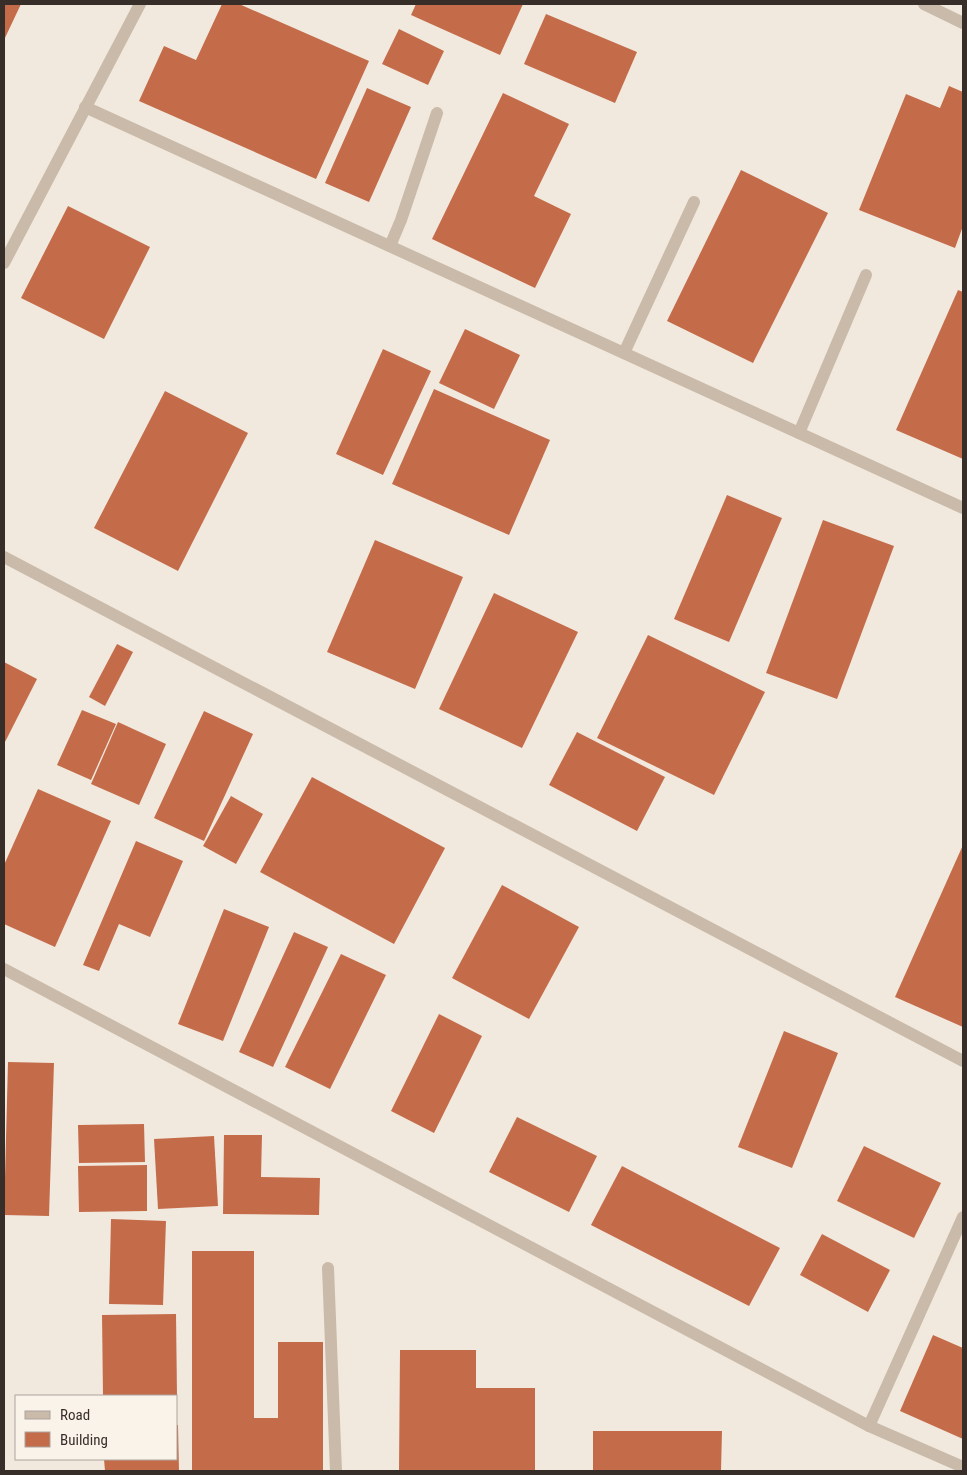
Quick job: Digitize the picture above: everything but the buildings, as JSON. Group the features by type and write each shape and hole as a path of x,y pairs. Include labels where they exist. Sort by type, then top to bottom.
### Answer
{"street":[{"path":"4,263 140,4"},
{"path":"929,5 963,23"},
{"path":"85,107 963,508"},
{"path":"390,246 401,220 437,113"},
{"path":"624,353 694,202"},
{"path":"799,434 866,275"},
{"path":"4,557 963,1060"},
{"path":"4,969 869,1426 963,1467"},
{"path":"869,1426 963,1218"},
{"path":"328,1268 336,1471"}]}
